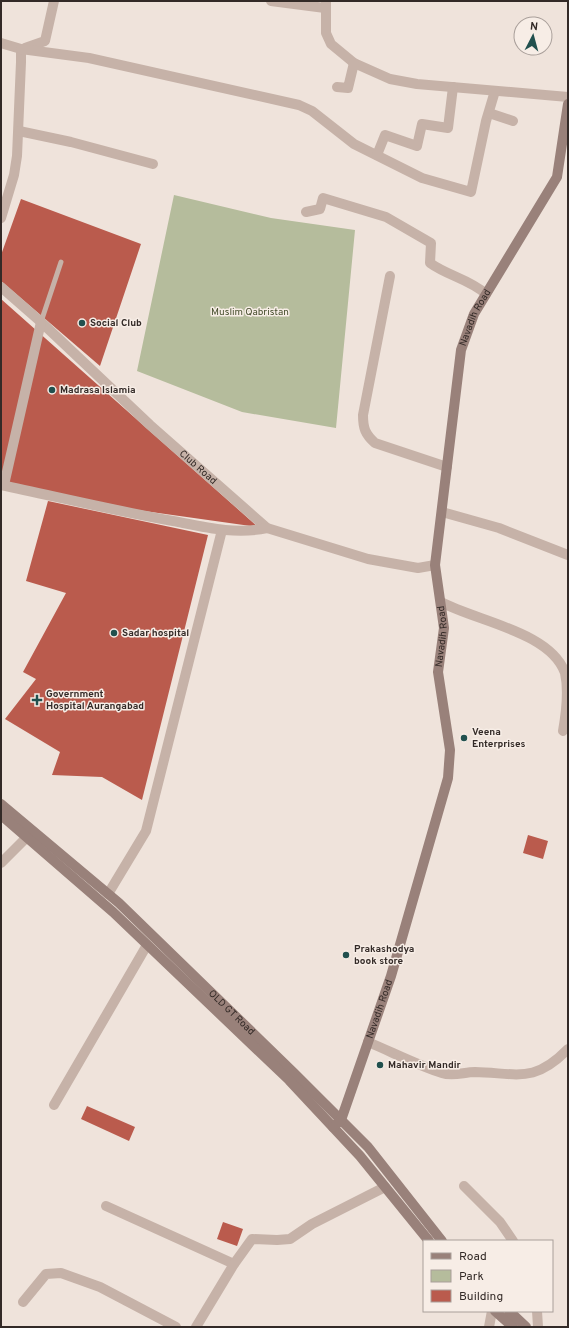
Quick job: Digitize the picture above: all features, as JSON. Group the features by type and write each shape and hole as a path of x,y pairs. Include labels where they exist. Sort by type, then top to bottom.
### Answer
{"main road":[{"name":"Navadih Road","path":"337,1124 391,976 448,778 450,750 438,672 444,628 435,565 461,350 474,314 557,177 568,104"},
{"name":"OLD GT Road","path":"1,804 108,894 294,1073 337,1124 428,1240"},
{"name":"OLD GT Road","path":"1,815 147,944 337,1124 368,1147 441,1240"},
{"path":"494,1312 513,1327"},
{"path":"510,1312 526,1327"}],"street":[{"path":"21,49 45,41 54,1"},
{"path":"271,1 325,4 326,33 331,44 354,63 390,79 416,84 568,97"},
{"path":"1,43 21,49 89,58 299,105 312,111 354,144 422,178 471,192 495,91"},
{"path":"1,218 14,175 19,131 21,49"},
{"path":"337,87 348,88 354,63"},
{"path":"377,155 385,134 417,146 422,124 448,128 453,87"},
{"path":"489,113 513,121"},
{"path":"19,131 71,142 153,164"},
{"path":"306,212 320,209 323,198 386,217 432,243 430,263 442,271 458,276 477,285 486,294"},
{"path":"390,276 363,415 363,426 367,436 375,443 447,466"},
{"name":"Club Road","path":"1,287 41,322 150,425 267,528 368,559 418,568 435,565"},
{"path":"41,322 2,485 138,515 222,530 257,530 267,528"},
{"path":"442,512 499,528 568,555"},
{"path":"108,894 146,831 222,530"},
{"path":"441,602 454,609 506,626 546,649 559,661 566,674 567,687 567,711 563,731"},
{"path":"1,863 27,837"},
{"path":"54,1105 147,944"},
{"path":"368,1042 449,1075 474,1072 516,1076 527,1074 539,1071 568,1049"},
{"path":"464,1186 500,1222 512,1240"},
{"path":"196,1327 234,1264 252,1239 290,1239 312,1224 385,1187"},
{"path":"106,1206 234,1264"},
{"path":"23,1302 46,1274 61,1273 100,1287 176,1327"},
{"path":"489,1327 493,1312"},
{"path":"537,1312 538,1327"}],"lane":[{"path":"41,322 61,262"}],"green space":[{"name":"Muslim Qabristan","path":"174,195 271,218 355,230 336,428 242,412 137,371"}],"building":[{"name":"Social Club","path":"21,199 141,244 100,366 1,281 1,255"},
{"name":"Madrasa Islamia","path":"1,299 258,527 137,510 1,481"},
{"name":"Sadar hospital","path":"48,501 208,535 142,800 102,777 52,775 60,752 5,719 36,679 23,672 66,593 26,581"},
{"path":"528,835 548,841 543,859 523,853"},
{"path":"87,1106 135,1127 129,1141 81,1119"},
{"path":"223,1222 243,1229 237,1246 217,1239"}],"place":[{"name":"Social Club","path":"82,323"},
{"name":"Madrasa Islamia","path":"52,390"},
{"name":"Sadar hospital","path":"114,633"},
{"name":"Government Hospital Aurangabad","path":"37,700"},
{"name":"Veena Enterprises","path":"464,738"},
{"name":"Prakashodya book store","path":"346,955"},
{"name":"Mahavir Mandir","path":"380,1065"}]}
